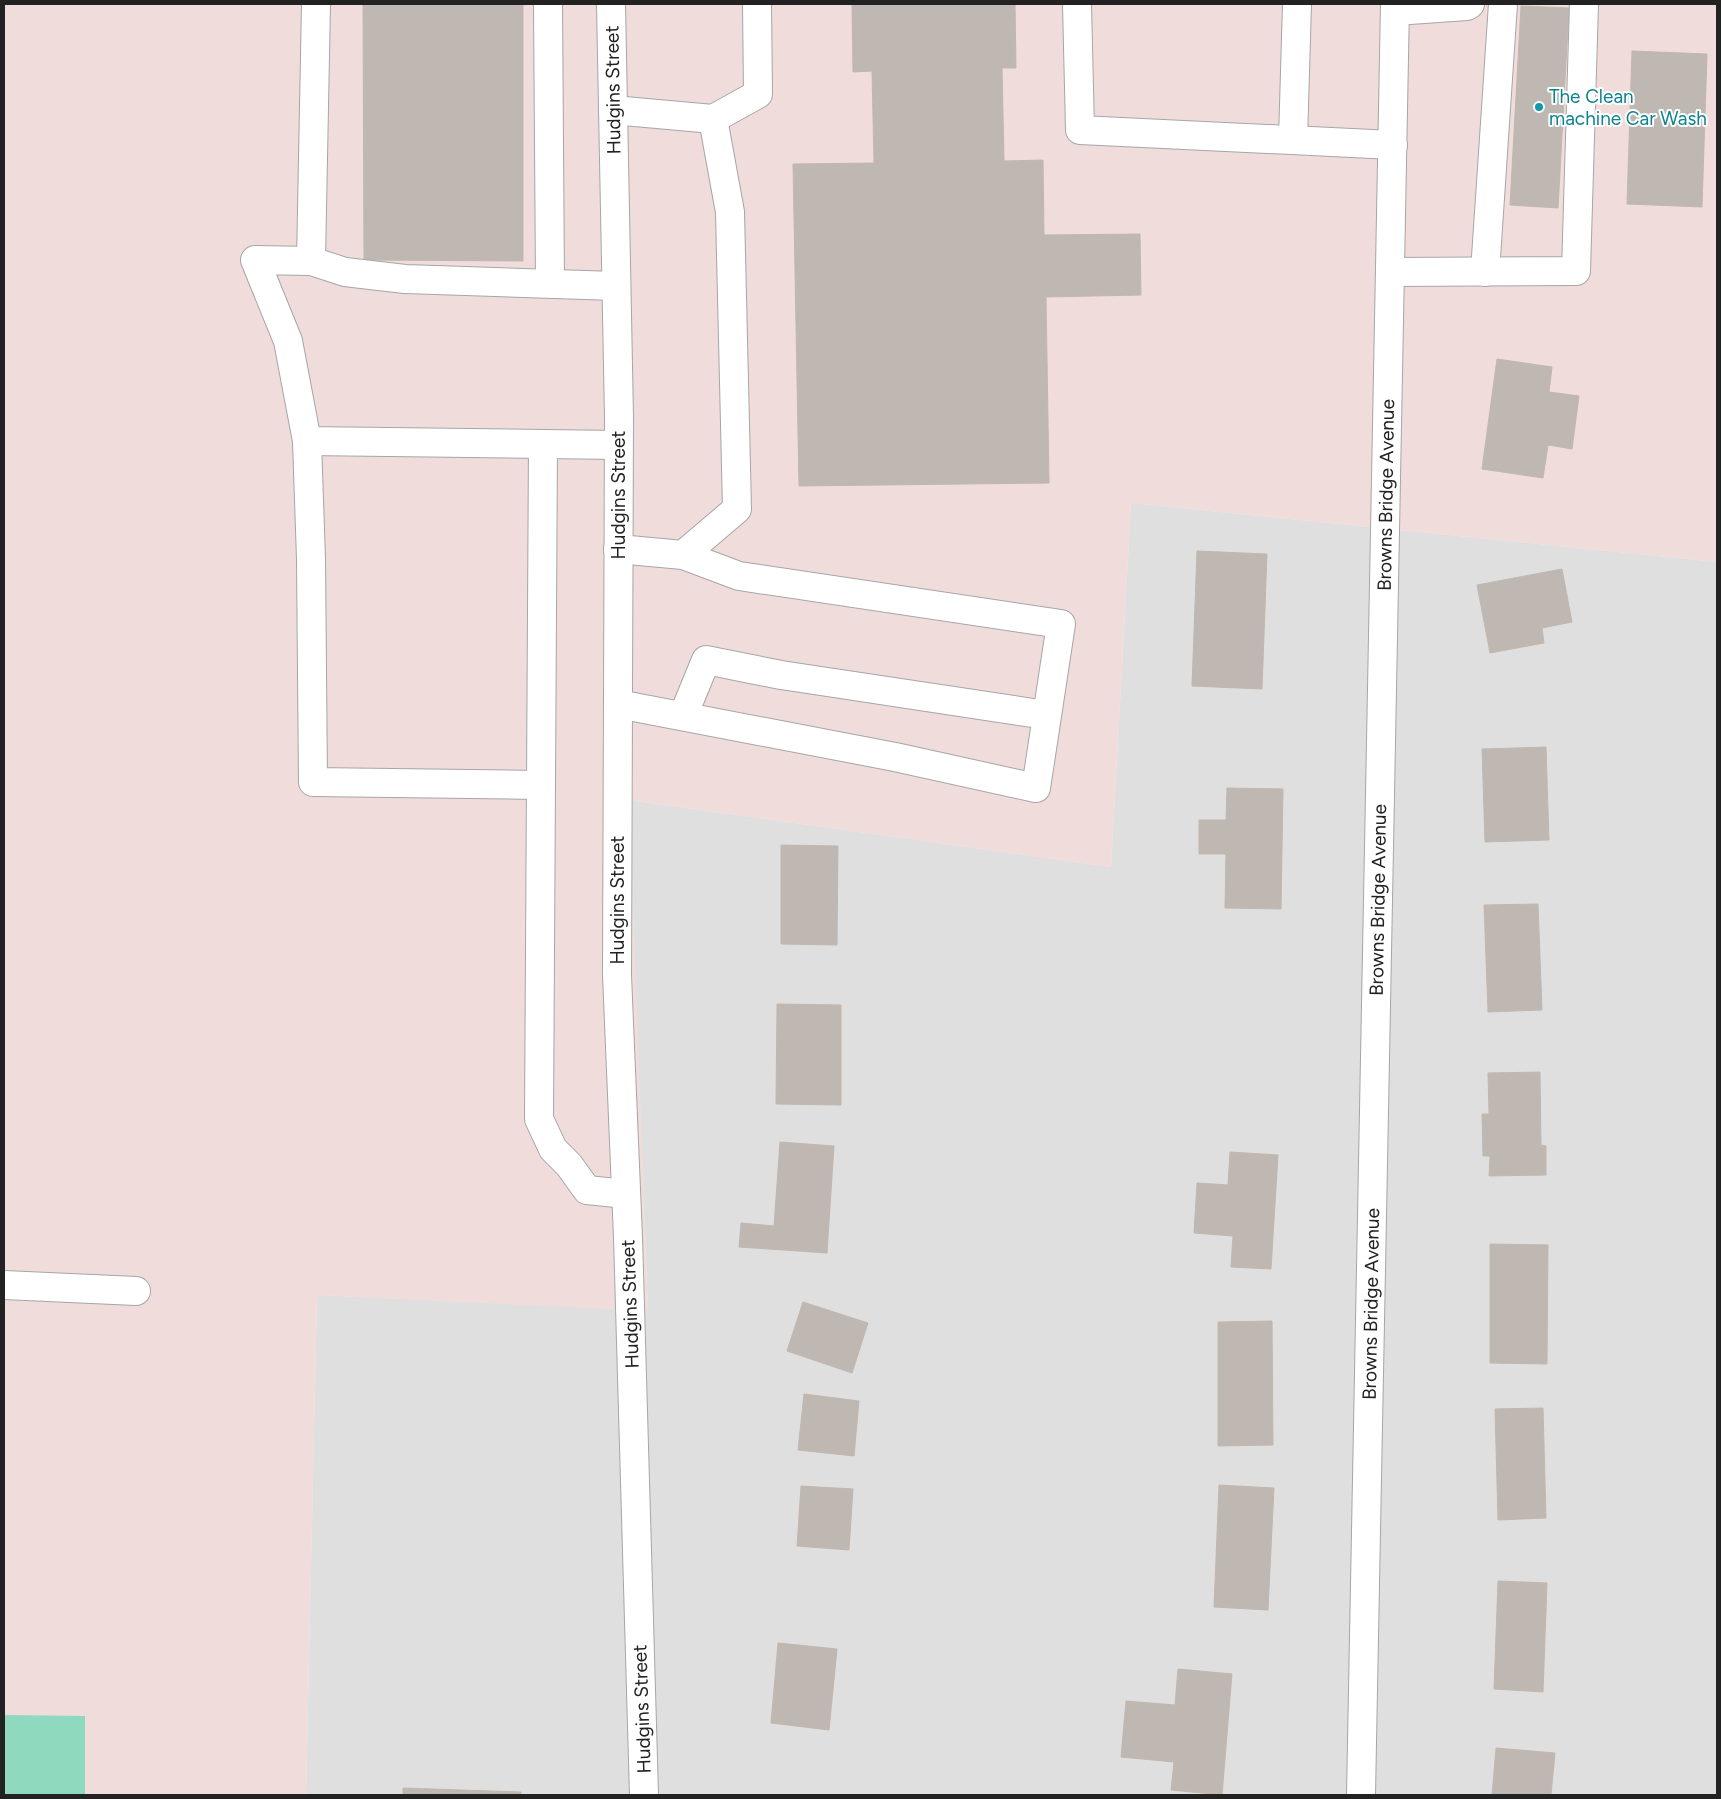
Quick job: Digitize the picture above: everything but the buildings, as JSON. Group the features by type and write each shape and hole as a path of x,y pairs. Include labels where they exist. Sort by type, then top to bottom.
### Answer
{"street":[{"path":"311,261 316,4"},
{"path":"548,4 550,283"},
{"name":"Hudgins Street","path":"611,4 618,445 617,975 626,1194 644,1795"},
{"path":"613,110 713,119 758,94 757,4"},
{"path":"1077,4 1080,130 1393,145"},
{"path":"1293,140 1297,4"},
{"path":"1395,7 1467,6 1470,4"},
{"path":"1485,272 1502,4"},
{"path":"1391,272 1576,271 1584,4"},
{"name":"Browns Bridge Avenue","path":"1361,1795 1395,7"},
{"path":"683,555 737,510 730,212 713,119"},
{"path":"541,785 313,782 311,559 307,441 288,341 255,260 311,261 345,272 406,279 616,286"},
{"path":"307,441 618,445"},
{"path":"543,444 539,1119 553,1149 587,1190 626,1194"},
{"path":"618,549 683,555 739,576 1061,624 1036,788 895,757 618,704"},
{"path":"683,716 706,660 781,674 1046,715"},
{"path":"4,1285 136,1290"}],"shaded area":[{"path":"4,4 1717,4 1717,562 1131,503 1111,867 629,800 648,1311 317,1295 306,1795 4,1795"},
{"path":"1131,503 1717,562 1717,1795 306,1795 317,1295 648,1310 628,800 1111,867"}],"green space":[{"path":"4,1715 85,1716 85,1795 4,1795"}],"place":[{"name":"The Clean machine Car Wash","path":"1539,107"}]}
